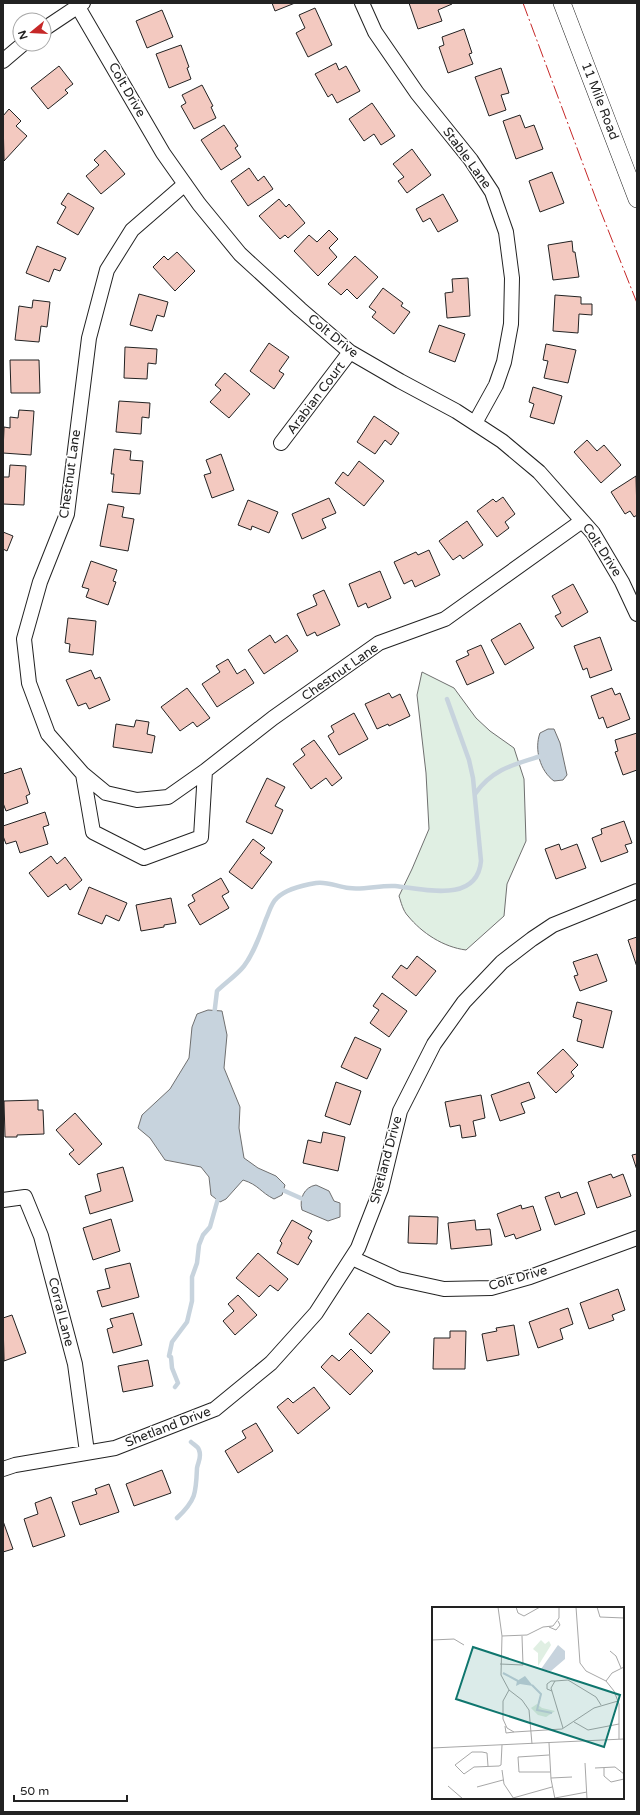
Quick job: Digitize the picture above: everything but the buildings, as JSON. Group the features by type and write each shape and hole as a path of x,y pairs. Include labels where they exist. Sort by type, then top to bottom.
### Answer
{"street":[{"name":"Stable Lane","path":"362,3 375,32 417,93 471,160 492,192 506,232 512,278 511,324 504,362 496,385 475,423"},
{"name":"11 Mile Road","path":"562,3 637,199"},
{"name":"Colt Drive","path":"80,5 163,153 199,204 240,254 350,352 475,423 502,441 539,472 593,533 622,582 637,614"},
{"path":"52,24 80,5"},
{"path":"3,61 14,52"},
{"name":"Chestnut Lane","path":"184,184 132,230 107,270 89,338 67,514 40,582 24,639 29,683 48,734 84,774 106,793 137,800 168,797 205,772 273,718 379,643 446,619 582,521"},
{"name":"Arabian Court","path":"281,443 350,352"},
{"path":"84,774 93,832 144,858 201,837 205,772"},
{"name":"Shetland Drive","path":"3,1469 16,1465 115,1448 215,1409 271,1363 316,1313 352,1258 381,1189 400,1111 434,1044 464,1002 502,962 553,925 637,891"},
{"name":"Corral Lane","path":"3,1200 25,1197 41,1236 74,1364 87,1452"},
{"name":"Colt Drive","path":"352,1258 398,1278 444,1289 490,1288 530,1277 637,1238"}],"green space":[{"path":"422,672 454,688 476,718 490,731 514,748 524,779 526,841 507,884 504,916 466,950 449,946 426,933 406,914 399,896 429,829 426,773 417,695"}],"shaded area":[{"path":"548,729 554,729 560,743 567,775 563,780 554,781 549,777 542,766 538,753 538,739 540,733"},
{"path":"208,1010 222,1011 227,1035 224,1068 240,1107 239,1128 244,1158 258,1168 276,1176 285,1185 282,1195 274,1199 253,1184 243,1180 226,1199 220,1202 211,1195 209,1177 201,1167 165,1160 150,1138 138,1128 142,1115 170,1089 189,1058 192,1027 197,1014"},
{"path":"316,1185 329,1191 334,1201 340,1203 340,1217 328,1221 302,1210 301,1202 303,1194 308,1188"}],"waterway":[{"path":"214,1016 217,991 238,973 248,961 272,905 275,900 285,892 301,886 320,883 355,888 395,886 434,891 447,891 460,889 470,883 477,875 481,861 473,778 469,760 447,699"},
{"path":"475,794 489,778 497,773 515,764 544,755"},
{"path":"278,1188 305,1200"},
{"path":"175,1387 178,1383 172,1368 171,1357 169,1356 172,1342 187,1322 192,1301 192,1277 197,1263 199,1245 203,1235 210,1227 219,1195"},
{"path":"177,1518 188,1506 194,1496 200,1453 198,1447 191,1442"}],"power":[{"path":"523,3 599,207 637,303"}]}
